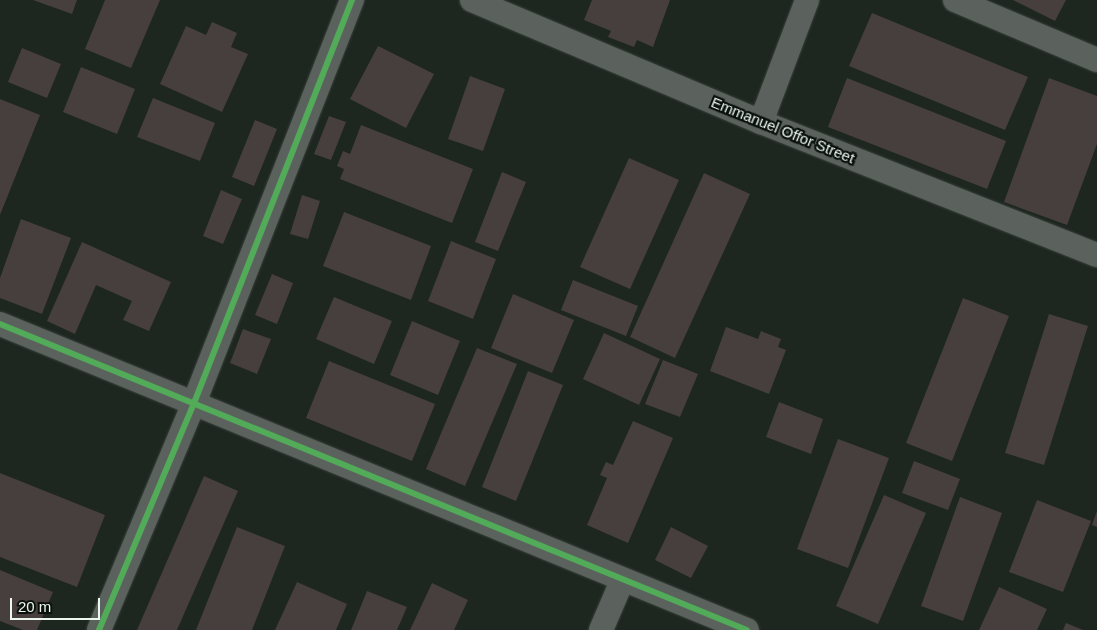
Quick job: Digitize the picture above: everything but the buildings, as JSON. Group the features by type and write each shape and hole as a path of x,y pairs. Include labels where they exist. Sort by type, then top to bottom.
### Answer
{"street":[{"path":"99,630 194,403 352,0"},
{"name":"Emmanuel Offor Street","path":"472,0 761,122 1097,255"},
{"path":"761,122 807,0"},
{"path":"955,0 1097,60"},
{"path":"0,324 622,581 747,630"},
{"path":"601,630 622,581"}],"cycle path":[{"path":"99,630 194,403 352,0"},
{"path":"0,324 747,630"}]}
